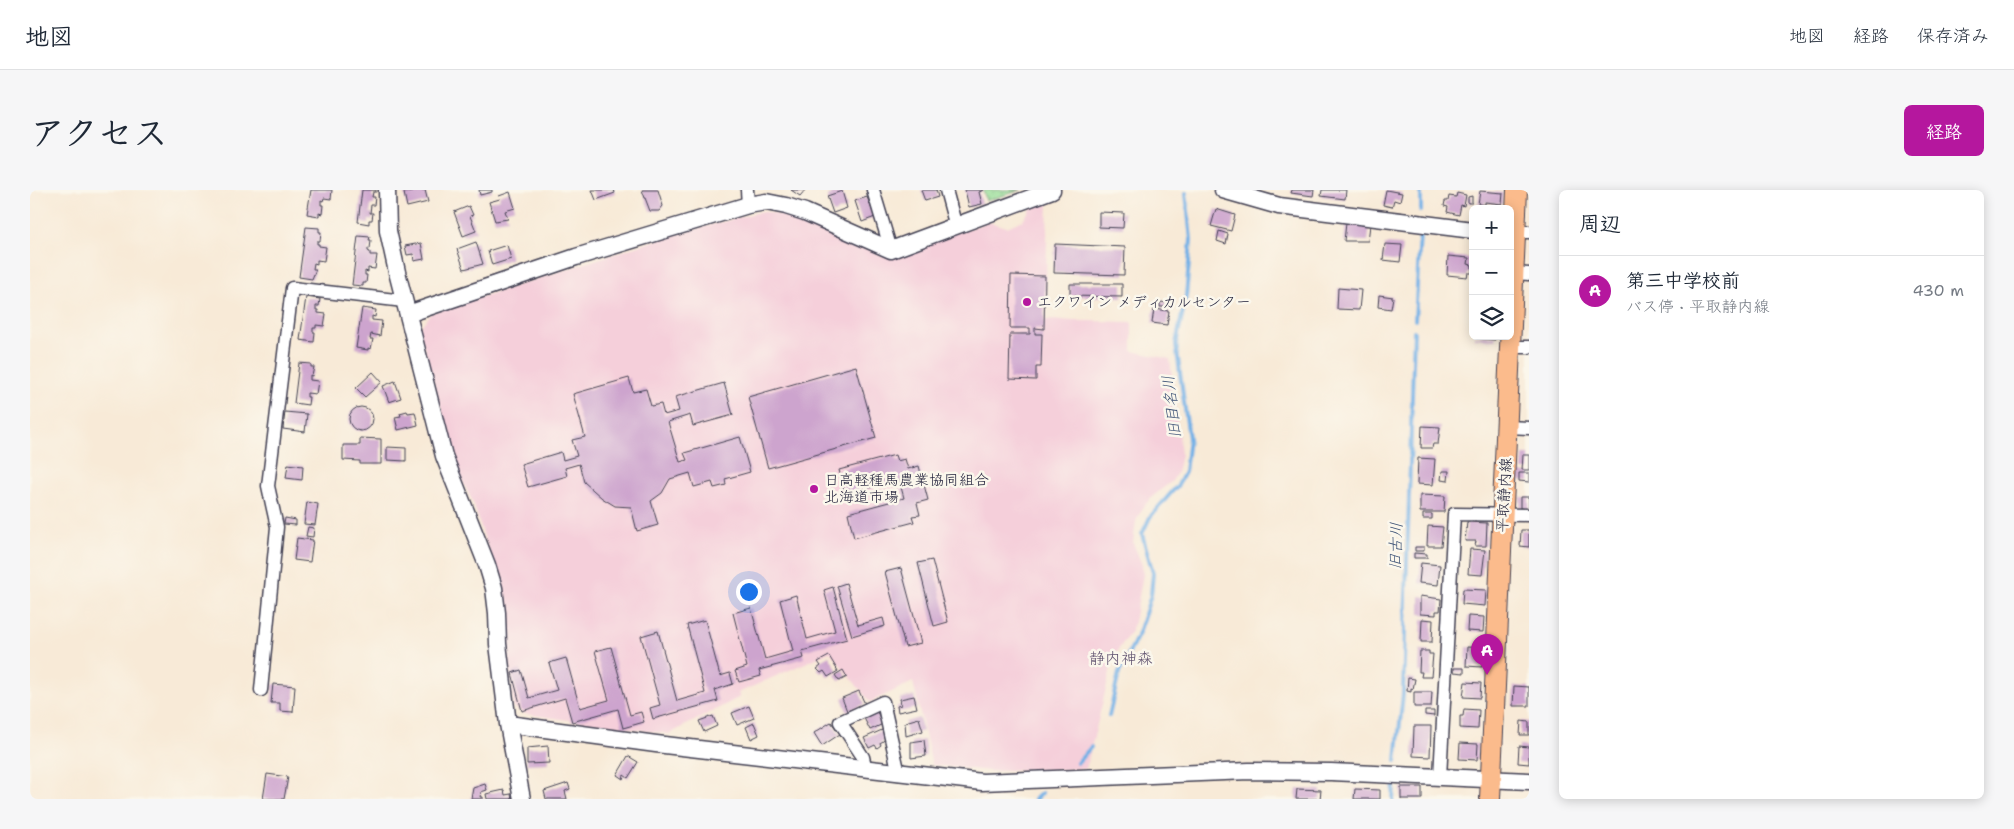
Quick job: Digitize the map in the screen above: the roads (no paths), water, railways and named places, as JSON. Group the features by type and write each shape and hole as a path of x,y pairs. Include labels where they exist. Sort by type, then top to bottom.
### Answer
{"main road":[{"name":"平取静内線","path":"1490,799 1507,427 1520,347 1521,273 1517,190"}],"street":[{"path":"387,190 388,231 444,456 494,588 498,644 508,724 522,799"},
{"path":"873,190 891,250"},
{"path":"946,190 956,226"},
{"path":"261,690 277,527 268,486 292,288 406,307 576,257 747,198 797,209 891,250 1052,190"},
{"path":"1223,190 1279,206 1469,230"},
{"path":"1507,427 1529,428"},
{"path":"1440,777 1454,514 1529,515"},
{"path":"866,770 863,757 840,722 883,702 900,774"},
{"path":"508,724 866,770 982,782 1249,771 1331,772 1529,781"}],"waterway":[{"name":"旧古川","path":"1421,190 1421,211"},
{"name":"旧目名川","path":"1109,716 1119,673 1139,633 1151,595 1153,573 1142,534 1150,517 1178,485 1185,472 1189,438 1176,344 1186,296 1191,240 1186,193"},
{"name":"旧古川","path":"1415,320 1420,234"},
{"name":"旧古川","path":"1396,761 1403,694 1414,331"},
{"name":"旧目名川","path":"1077,763 1091,747"},
{"name":"旧古川","path":"1393,799 1394,784"},
{"name":"旧目名川","path":"1035,799 1042,793"}],"place":[{"name":"エクワイン メディカルセンター","path":"1027,302"},
{"name":"日高軽種馬農業協同組合 北海道市場","path":"814,489"},
{"name":"第三中学校前","path":"1487,675"}],"district":[{"name":"静内神森","path":"1121,658"}]}
